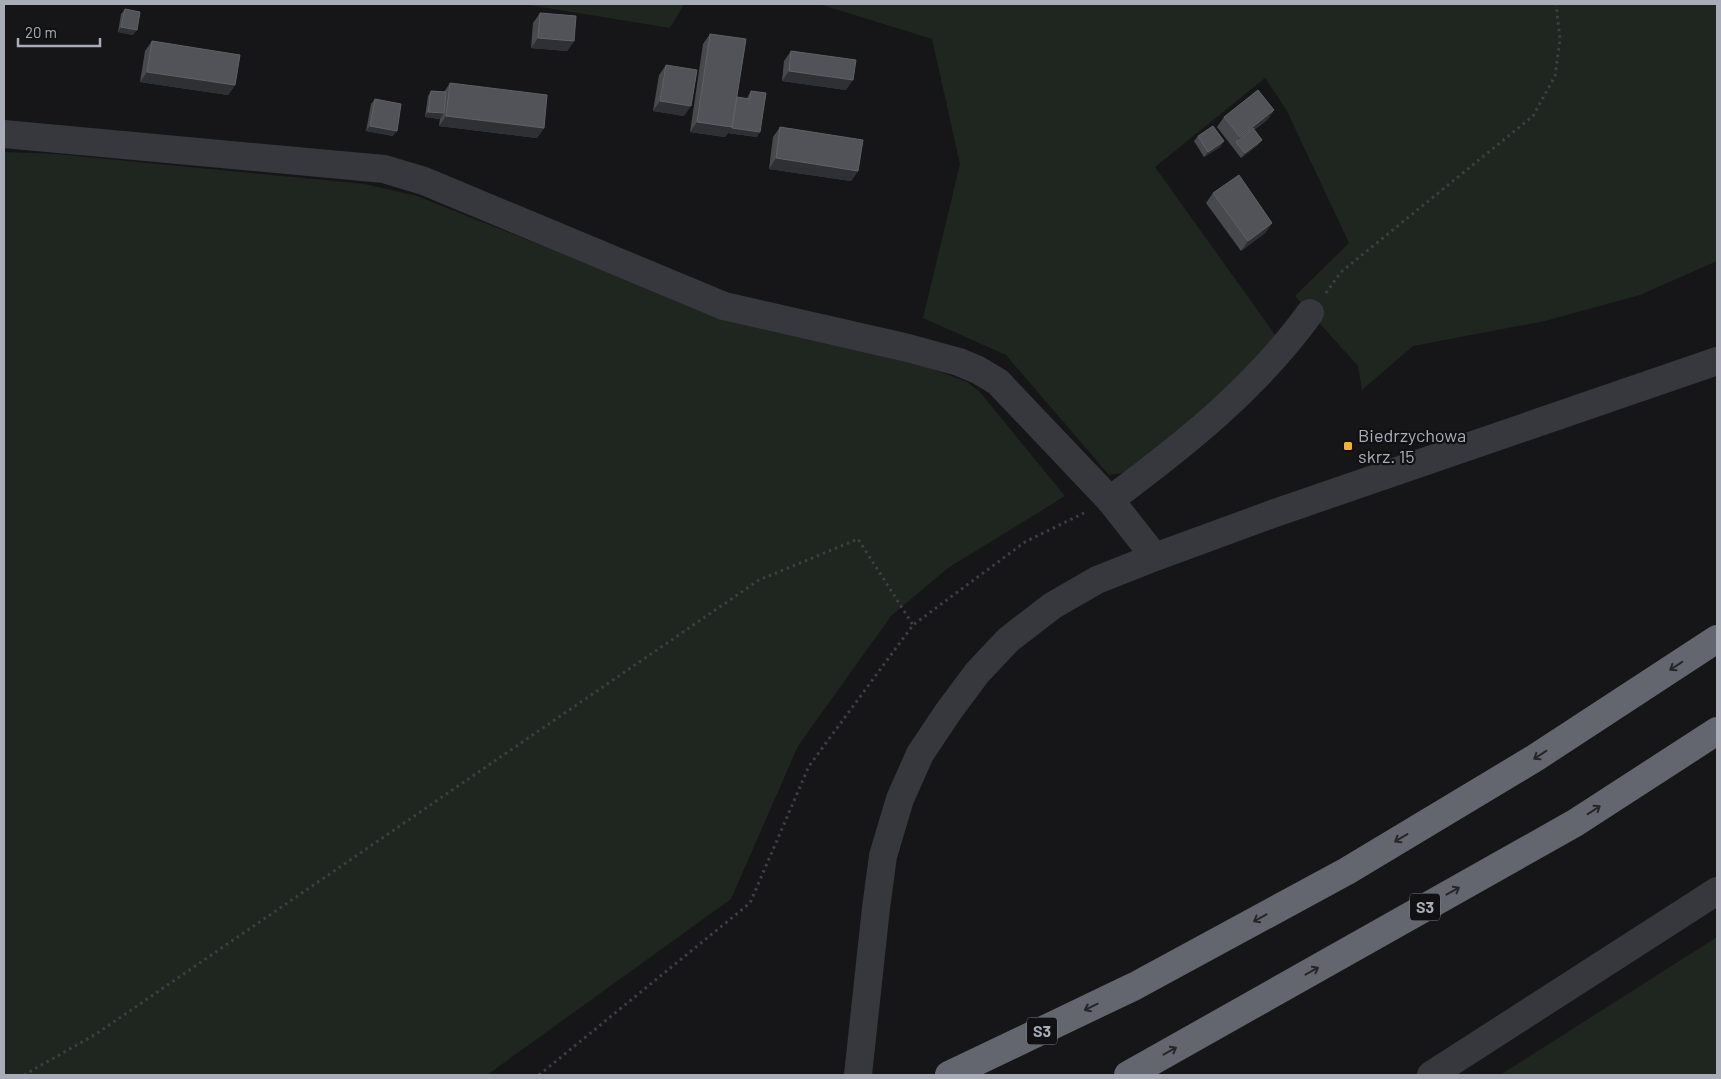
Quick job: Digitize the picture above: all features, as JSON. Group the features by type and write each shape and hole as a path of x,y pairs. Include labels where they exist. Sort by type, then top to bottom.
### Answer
{"highway":[{"name":"S3","path":"949,1075 1136,986 1347,871 1535,758 1717,639"},
{"name":"S3","path":"1128,1075 1574,823 1717,730"}],"street":[{"path":"4,134 384,169 424,181 724,306 908,348 959,362 978,370 998,382 1110,500 1154,557"},
{"path":"1110,500 1177,450 1215,418 1264,371 1289,343 1310,313"},
{"path":"858,1075 876,908 884,856 900,799 920,754 948,712 977,673 1008,640 1052,606 1097,580 1154,557 1310,501 1717,361"},
{"path":"1431,1075 1717,891"}],"path":[{"path":"1310,313 1341,272 1532,116 1555,76 1560,39 1556,4"},
{"path":"540,1075 750,903 808,766 913,624 1025,542 1110,500"},
{"path":"24,1075 96,1034 759,580 858,540 913,624"}],"shaded area":[{"path":"523,4 684,4 670,28"},
{"path":"819,4 1717,4 1717,261 1640,295 1545,321 1413,346 1362,390 1358,366 1295,296 1349,243 1286,109 1265,78 1155,167 1281,343 1129,472 1109,475 1006,355 923,318 960,164 932,39"},
{"path":"4,152 56,154 365,184 417,196 727,319 925,366 967,382 979,391 1065,496 948,568 891,616 798,746 731,899 487,1075 4,1075"},
{"path":"1717,937 1717,1075 1500,1075"}],"building":[{"path":"125,9 140,12 137,30 121,27"},
{"path":"540,13 576,16 574,41 538,38"},
{"path":"710,34 746,39 732,127 697,122"},
{"path":"152,41 240,55 235,85 147,72"},
{"path":"791,51 856,60 853,80 789,71"},
{"path":"666,65 697,70 691,106 660,101"},
{"path":"450,83 547,95 544,128 446,116"},
{"path":"1258,90 1274,110 1240,137 1224,117"},
{"path":"431,91 446,92 444,113 428,112"},
{"path":"751,91 766,93 760,132 732,128 737,97 750,99"},
{"path":"375,99 401,104 397,131 370,126"},
{"path":"1213,126 1224,141 1208,152 1198,136"},
{"path":"780,127 863,140 858,171 776,158"},
{"path":"1253,128 1262,140 1245,153 1236,142"},
{"path":"1239,175 1272,223 1248,241 1213,193"}],"place":[{"name":"Biedrzychowa skrz. 15","path":"1348,446"}]}
